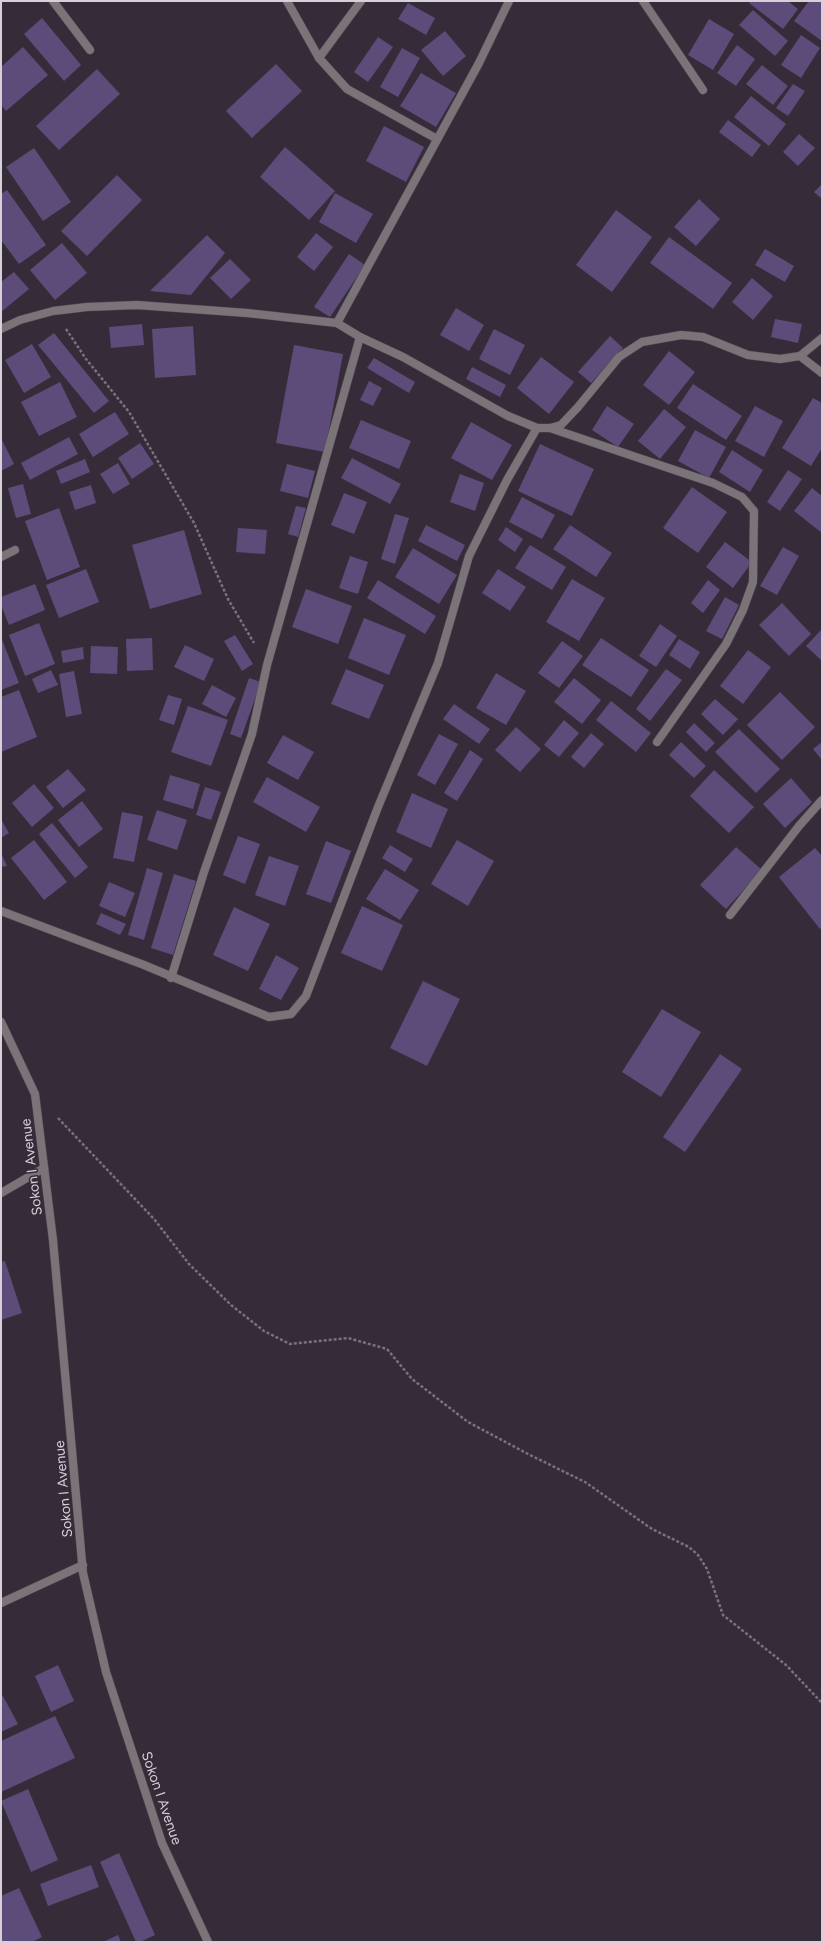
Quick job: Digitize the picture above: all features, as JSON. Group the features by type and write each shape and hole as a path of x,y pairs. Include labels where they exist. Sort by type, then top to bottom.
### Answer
{"street":[{"path":"53,1 90,50"},
{"path":"287,1 319,58 347,89 437,139"},
{"path":"319,58 360,1"},
{"path":"337,323 479,63 509,1"},
{"path":"643,1 703,90"},
{"path":"1,329 20,320 53,311 87,307 137,306 247,313 337,323 360,337 404,357 508,416 537,428 550,428 561,425 578,407 619,357 642,342 681,335 703,337 748,355 780,359 800,356 822,338"},
{"path":"171,978 204,872 252,734 267,665 360,337"},
{"path":"800,356 822,373"},
{"path":"1,911 144,965 171,978 269,1017 292,1014 306,996 378,807 438,663 469,556 507,480 537,428"},
{"path":"550,428 713,483 742,497 754,511 754,582 743,610 726,644 657,742"},
{"path":"1,557 15,550"},
{"path":"730,915 799,826 822,800"},
{"name":"Sokon I Avenue","path":"1,1022 35,1094 53,1240 83,1565 106,1672 162,1843 208,1942"},
{"path":"1,1193 44,1168"},
{"path":"1,1603 83,1565"}],"path":[{"path":"53,311 86,358 129,412 194,523 228,598 267,665"},
{"path":"35,1094 154,1219 189,1264 231,1305 258,1327 290,1344 348,1338 387,1349 412,1379 468,1422 585,1482 652,1529 689,1547 698,1555 707,1569 723,1615 786,1665 822,1703"}],"building":[{"path":"751,1 788,1 798,9 783,29 749,3"},
{"path":"809,1 822,1 822,41 794,21"},
{"path":"408,3 435,18 426,35 398,19"},
{"path":"753,10 788,41 775,56 739,25"},
{"path":"42,18 81,65 64,81 24,34"},
{"path":"709,19 734,34 713,70 688,55"},
{"path":"445,31 466,56 443,76 421,50"},
{"path":"801,35 820,48 801,78 781,65"},
{"path":"378,37 393,47 368,82 354,72"},
{"path":"737,45 755,59 736,86 717,73"},
{"path":"23,47 48,75 6,111 1,105 1,67"},
{"path":"402,48 420,58 398,97 380,87"},
{"path":"276,64 302,91 252,138 226,111"},
{"path":"762,65 788,86 773,105 746,84"},
{"path":"97,69 120,94 59,150 36,126"},
{"path":"421,73 456,93 436,127 400,106"},
{"path":"793,84 805,91 788,116 776,108"},
{"path":"751,96 786,124 769,146 734,117"},
{"path":"728,120 761,145 752,157 719,132"},
{"path":"384,126 424,147 406,182 366,161"},
{"path":"799,134 815,148 798,166 783,152"},
{"path":"285,147 335,191 309,220 260,177"},
{"path":"34,148 71,202 43,221 6,167"},
{"path":"117,175 142,200 87,256 61,231"},
{"path":"822,184 822,199 814,192"},
{"path":"7,190 46,245 19,264 1,240 1,194"},
{"path":"335,193 373,214 356,243 319,222"},
{"path":"699,199 720,219 696,246 674,227"},
{"path":"616,210 652,237 612,292 576,265"},
{"path":"316,233 333,247 314,271 297,257"},
{"path":"207,235 225,253 191,295 150,291"},
{"path":"669,237 732,283 713,309 650,263"},
{"path":"62,243 87,273 55,300 30,270"},
{"path":"765,249 794,266 785,282 755,265"},
{"path":"349,254 365,265 330,317 314,307"},
{"path":"230,259 251,280 231,299 210,278"},
{"path":"14,272 29,289 1,312 1,282"},
{"path":"752,278 773,296 753,320 732,302"},
{"path":"456,308 484,325 469,351 440,335"},
{"path":"775,319 802,324 798,343 771,337"},
{"path":"142,324 144,345 111,348 109,327"},
{"path":"193,326 196,375 155,378 152,329"},
{"path":"494,329 525,345 510,375 479,359"},
{"path":"54,333 109,401 94,413 38,345"},
{"path":"610,336 623,348 591,383 578,372"},
{"path":"32,344 51,377 24,393 5,360"},
{"path":"294,345 343,354 325,452 276,443"},
{"path":"669,351 695,372 669,405 643,385"},
{"path":"541,357 574,382 549,414 517,388"},
{"path":"374,358 415,382 409,393 367,368"},
{"path":"472,367 506,385 500,397 466,379"},
{"path":"369,381 382,388 373,406 360,400"},
{"path":"60,382 77,417 39,436 21,402"},
{"path":"693,384 742,416 726,440 677,408"},
{"path":"813,398 822,403 822,448 811,466 782,448"},
{"path":"607,406 634,424 618,447 592,430"},
{"path":"755,406 783,421 764,457 735,441"},
{"path":"664,409 686,427 660,459 638,441"},
{"path":"115,412 129,434 93,457 79,434"},
{"path":"361,420 411,441 399,469 349,448"},
{"path":"471,422 512,445 492,480 451,458"},
{"path":"695,430 726,447 709,478 678,461"},
{"path":"69,437 78,454 30,480 21,463"},
{"path":"1,438 14,464 1,471"},
{"path":"140,443 154,464 132,479 118,458"},
{"path":"540,444 594,469 572,516 518,491"},
{"path":"732,450 763,470 750,492 719,472"},
{"path":"352,458 401,484 390,504 341,478"},
{"path":"85,459 90,472 61,484 56,471"},
{"path":"118,463 130,484 113,494 100,474"},
{"path":"287,464 315,471 308,498 280,491"},
{"path":"788,470 802,479 780,511 767,502"},
{"path":"460,474 484,483 475,511 450,502"},
{"path":"23,484 31,514 16,518 8,488"},
{"path":"91,485 96,503 75,510 69,492"},
{"path":"692,487 727,512 698,553 663,528"},
{"path":"812,488 822,496 822,533 794,511"},
{"path":"344,493 367,502 354,534 331,525"},
{"path":"522,497 555,515 542,539 509,522"},
{"path":"296,506 306,508 298,537 288,534"},
{"path":"59,508 80,567 47,580 25,521"},
{"path":"395,514 409,518 395,564 381,559"},
{"path":"426,525 465,545 457,561 418,541"},
{"path":"570,525 612,553 596,577 553,549"},
{"path":"506,527 523,539 515,552 498,540"},
{"path":"238,528 267,530 265,554 236,552"},
{"path":"184,530 202,594 150,609 132,545"},
{"path":"725,542 752,562 733,588 706,567"},
{"path":"530,545 566,567 552,590 515,568"},
{"path":"783,547 799,556 777,595 760,586"},
{"path":"413,548 457,575 439,604 395,577"},
{"path":"350,556 368,562 358,594 339,588"},
{"path":"86,569 99,602 59,618 46,585"},
{"path":"498,569 526,587 510,611 482,593"},
{"path":"572,579 605,598 579,641 546,622"},
{"path":"378,580 436,616 425,634 367,598"},
{"path":"708,580 720,590 703,613 691,603"},
{"path":"35,584 45,610 9,625 1,605 1,597"},
{"path":"306,589 352,606 338,644 292,627"},
{"path":"725,597 739,605 722,639 706,631"},
{"path":"782,603 811,634 789,656 759,625"},
{"path":"364,618 406,635 389,675 348,658"},
{"path":"39,623 55,664 25,676 9,635"},
{"path":"660,624 677,636 656,667 639,656"},
{"path":"822,629 822,661 806,646"},
{"path":"235,635 253,664 242,671 224,641"},
{"path":"1,637 19,683 1,690"},
{"path":"152,638 153,670 127,671 126,639"},
{"path":"601,638 649,670 631,697 582,665"},
{"path":"679,639 700,652 690,669 669,655"},
{"path":"562,641 583,656 559,688 538,673"},
{"path":"185,645 214,659 204,681 174,667"},
{"path":"91,646 118,647 117,674 90,673"},
{"path":"83,647 84,659 63,663 61,651"},
{"path":"748,650 771,667 743,704 720,686"},
{"path":"346,669 384,685 369,719 331,704"},
{"path":"666,669 682,680 650,721 636,709"},
{"path":"51,670 58,685 38,693 32,679"},
{"path":"74,671 82,714 66,717 59,674"},
{"path":"496,673 526,691 506,725 476,708"},
{"path":"249,678 261,682 241,738 230,734"},
{"path":"574,678 601,700 582,724 554,702"},
{"path":"212,685 236,698 226,717 202,704"},
{"path":"19,690 37,737 1,752 1,697"},
{"path":"780,692 815,727 782,760 747,725"},
{"path":"168,695 182,699 174,725 159,720"},
{"path":"715,699 738,719 723,735 701,714"},
{"path":"611,701 651,733 636,752 596,720"},
{"path":"454,704 490,729 479,744 443,719"},
{"path":"188,706 228,720 211,766 171,752"},
{"path":"564,720 579,733 559,757 544,745"},
{"path":"694,723 715,743 706,752 686,732"},
{"path":"516,727 541,749 520,772 495,750"},
{"path":"739,729 780,769 756,793 715,752"},
{"path":"591,733 604,744 584,768 571,757"},
{"path":"439,734 458,744 435,785 417,775"},
{"path":"283,735 314,752 298,780 267,763"},
{"path":"681,742 706,766 694,778 669,755"},
{"path":"822,742 822,760 813,749"},
{"path":"470,750 483,759 457,801 444,793"},
{"path":"68,769 86,790 63,808 46,787"},
{"path":"714,770 754,807 729,833 690,796"},
{"path":"170,775 200,784 193,809 163,800"},
{"path":"267,777 320,807 306,832 253,802"},
{"path":"791,778 812,802 785,828 763,804"},
{"path":"34,784 54,808 32,827 12,803"},
{"path":"205,787 221,792 211,820 196,815"},
{"path":"412,793 448,809 431,848 396,832"},
{"path":"82,801 103,829 79,847 58,820"},
{"path":"157,810 187,820 177,850 147,840"},
{"path":"122,812 143,816 134,862 113,858"},
{"path":"1,819 9,833 1,838"},
{"path":"52,823 88,867 75,878 39,834"},
{"path":"238,836 260,844 245,884 223,875"},
{"path":"34,840 67,882 44,900 11,858"},
{"path":"457,840 494,861 468,906 431,884"},
{"path":"326,841 351,851 331,903 306,894"},
{"path":"390,845 413,859 405,872 382,858"},
{"path":"736,847 762,870 726,909 700,885"},
{"path":"815,848 822,856 822,927 820,929 779,877"},
{"path":"1,853 7,866 1,867"},
{"path":"269,856 299,866 285,906 255,895"},
{"path":"147,868 163,873 144,940 128,935"},
{"path":"385,869 419,890 400,920 366,899"},
{"path":"174,874 196,881 173,955 151,948"},
{"path":"109,882 135,893 125,917 99,906"},
{"path":"362,906 403,925 382,971 341,953"},
{"path":"234,907 270,924 248,971 213,955"},
{"path":"101,913 126,924 120,935 96,924"},
{"path":"276,955 299,968 281,1000 259,989"},
{"path":"423,981 460,999 427,1066 390,1048"},
{"path":"662,1009 701,1032 661,1097 622,1072"},
{"path":"720,1054 742,1069 685,1152 663,1137"},
{"path":"5,1261 22,1313 1,1320 1,1262"},
{"path":"58,1665 74,1701 51,1712 35,1676"},
{"path":"3,1696 18,1724 1,1732 1,1697"},
{"path":"55,1716 75,1758 1,1792 1,1741"},
{"path":"28,1789 58,1860 31,1872 1,1801"},
{"path":"119,1853 155,1935 140,1942 136,1942 100,1862"},
{"path":"91,1865 99,1887 48,1906 40,1884"},
{"path":"19,1888 42,1937 32,1942 1,1942 1,1896"},
{"path":"118,1935 121,1942 103,1942"}]}
